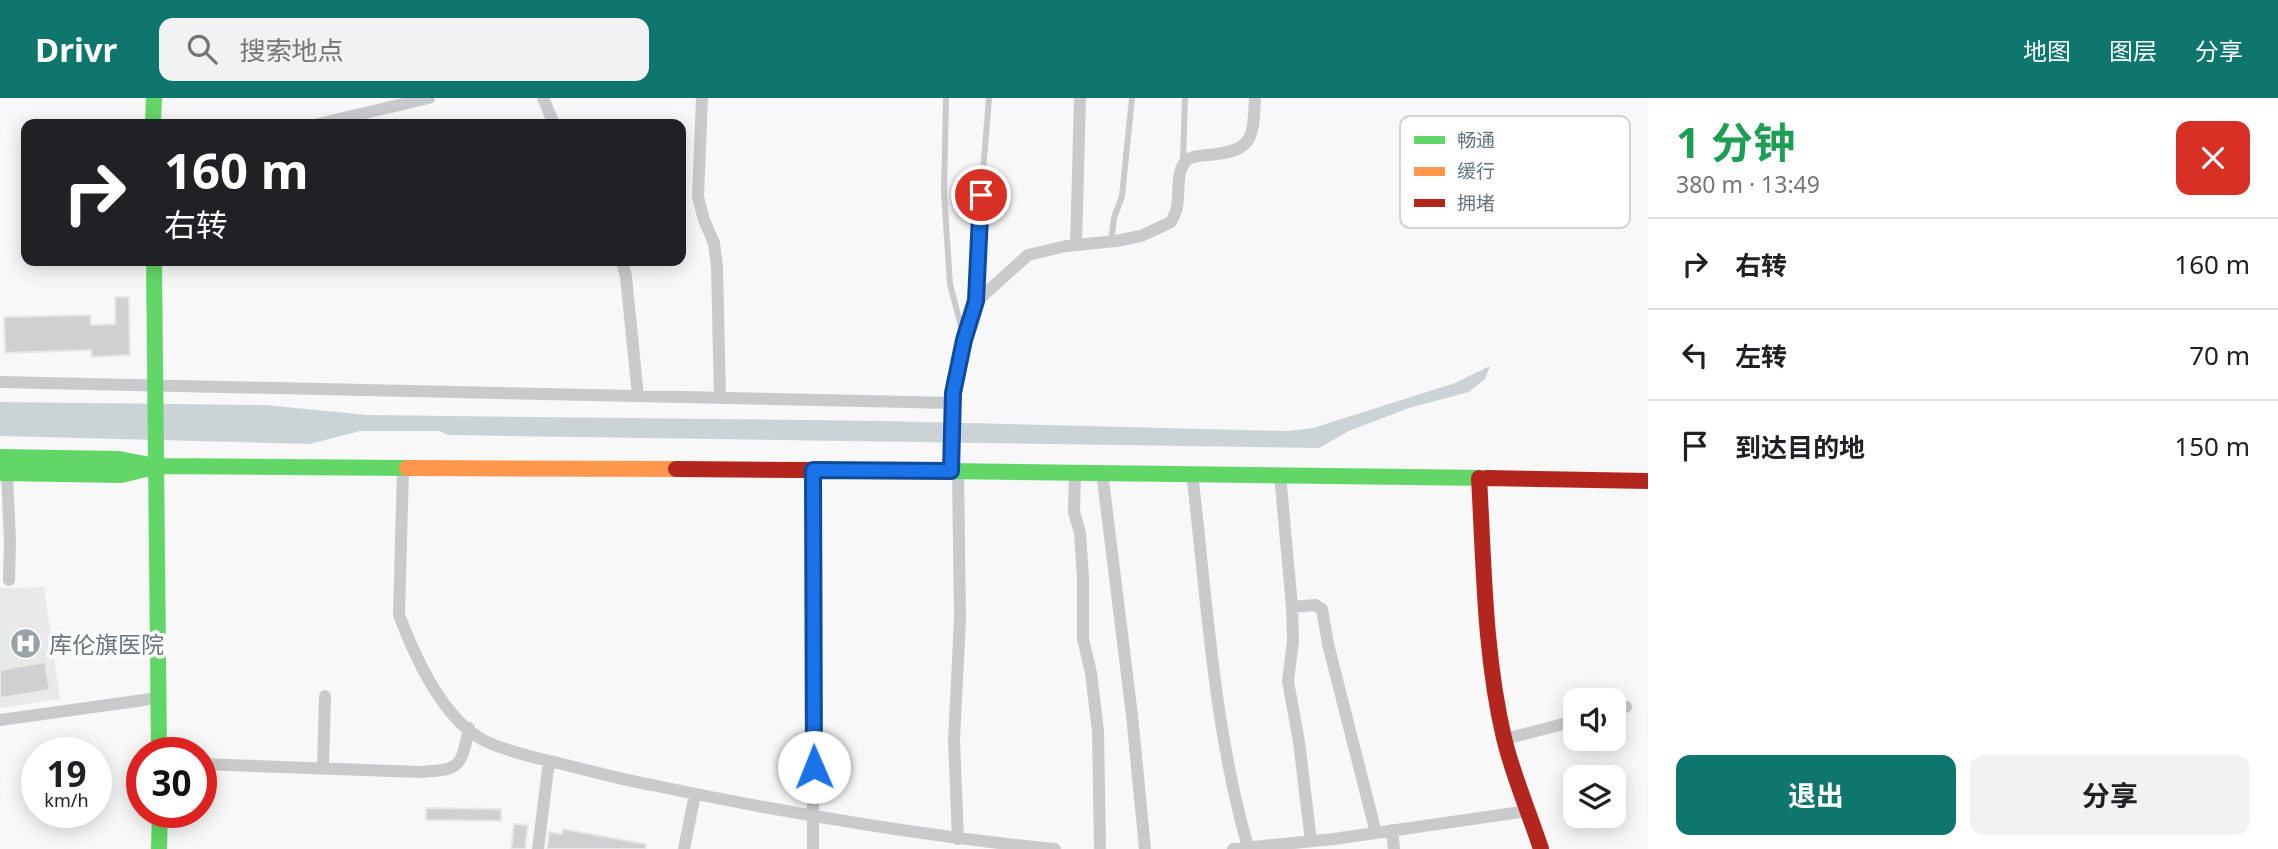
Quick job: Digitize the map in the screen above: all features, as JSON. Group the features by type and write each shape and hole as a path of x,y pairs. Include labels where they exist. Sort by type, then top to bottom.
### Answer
{"main road":[{"path":"154,266 159,737"},
{"path":"0,457 119,459 156,466 1102,472 1648,481"},
{"path":"4,474 121,475 156,466"},
{"path":"1479,478 1491,647 1505,739 1541,849"},
{"path":"159,849 160,828"}],"street":[{"path":"339,119 429,98"},
{"path":"543,98 552,119"},
{"path":"702,98 698,197 714,243 717,267 720,398"},
{"path":"1076,245 1080,98"},
{"path":"958,839 954,740 960,619 953,403 964,340 976,301 1028,255 1141,236 1171,222 1177,209 1180,172 1183,167 1188,160 1197,156 1221,154 1244,146 1252,136 1255,98"},
{"path":"623,266 638,396"},
{"path":"0,382 953,403"},
{"path":"402,468 398,615 438,696 458,719 483,740 550,761 695,794 958,839 1055,849"},
{"path":"813,470 813,849"},
{"path":"1074,472 1074,512 1080,533 1083,578 1083,639 1091,673 1098,731 1101,849"},
{"path":"1102,472 1131,702 1146,849"},
{"path":"1192,473 1220,719 1235,801 1248,847"},
{"path":"4,474 10,542 9,580"},
{"path":"1280,474 1292,607 1293,641 1287,681 1299,742 1311,841"},
{"path":"1292,607 1315,605 1321,609 1376,833"},
{"path":"323,768 325,695"},
{"path":"0,720 158,698"},
{"path":"1505,739 1563,724"},
{"path":"217,765 442,771 456,766 463,758 469,728"},
{"path":"538,849 550,761"},
{"path":"684,849 695,794"},
{"path":"1233,849 1376,833 1528,811"},
{"path":"1392,830 1394,849"}],"lane":[{"path":"946,98 944,193 950,284 964,340"},
{"path":"1111,242 1114,218 1122,196 1132,98"},
{"path":"1183,167 1185,98"},
{"path":"976,301 979,219 989,99"}],"shaded area":[{"path":"1490,366 1485,379 1469,392 1409,408 1349,431 1319,448 448,435 439,431 360,431 310,444 0,436 0,402 265,405 367,415 883,421 1287,431 1313,428 1455,383"},
{"name":"库伦旗医院","path":"44,587 60,699 0,708 0,588"}],"building":[{"path":"115,297 129,297 130,355 92,357 91,350 5,353 4,317 90,315 91,325 115,324"},
{"path":"45,662 50,690 0,698 0,670"},
{"path":"426,808 501,809 501,821 426,820"},
{"path":"514,824 528,825 525,849 511,849"},
{"path":"563,829 646,844 646,849 547,849 549,832 562,834"}],"traffic: fast":[{"path":"153,119 154,98"},
{"path":"154,266 159,737"},
{"path":"0,457 119,459 156,466 407,468"},
{"path":"0,473 121,475 150,468"},
{"path":"947,471 1487,478"},
{"path":"159,849 160,828"}],"traffic: slow":[{"path":"407,468 676,469"}],"traffic: jam":[{"path":"676,469 947,471"},
{"path":"1479,478 1486,608 1497,706 1512,766 1541,849"},
{"path":"1487,478 1648,481"}],"place":[{"name":"库伦旗医院","path":"26,644"}],"route":[{"path":"814,767 813,470 951,471 953,393 964,340 976,301 981,195"}]}
